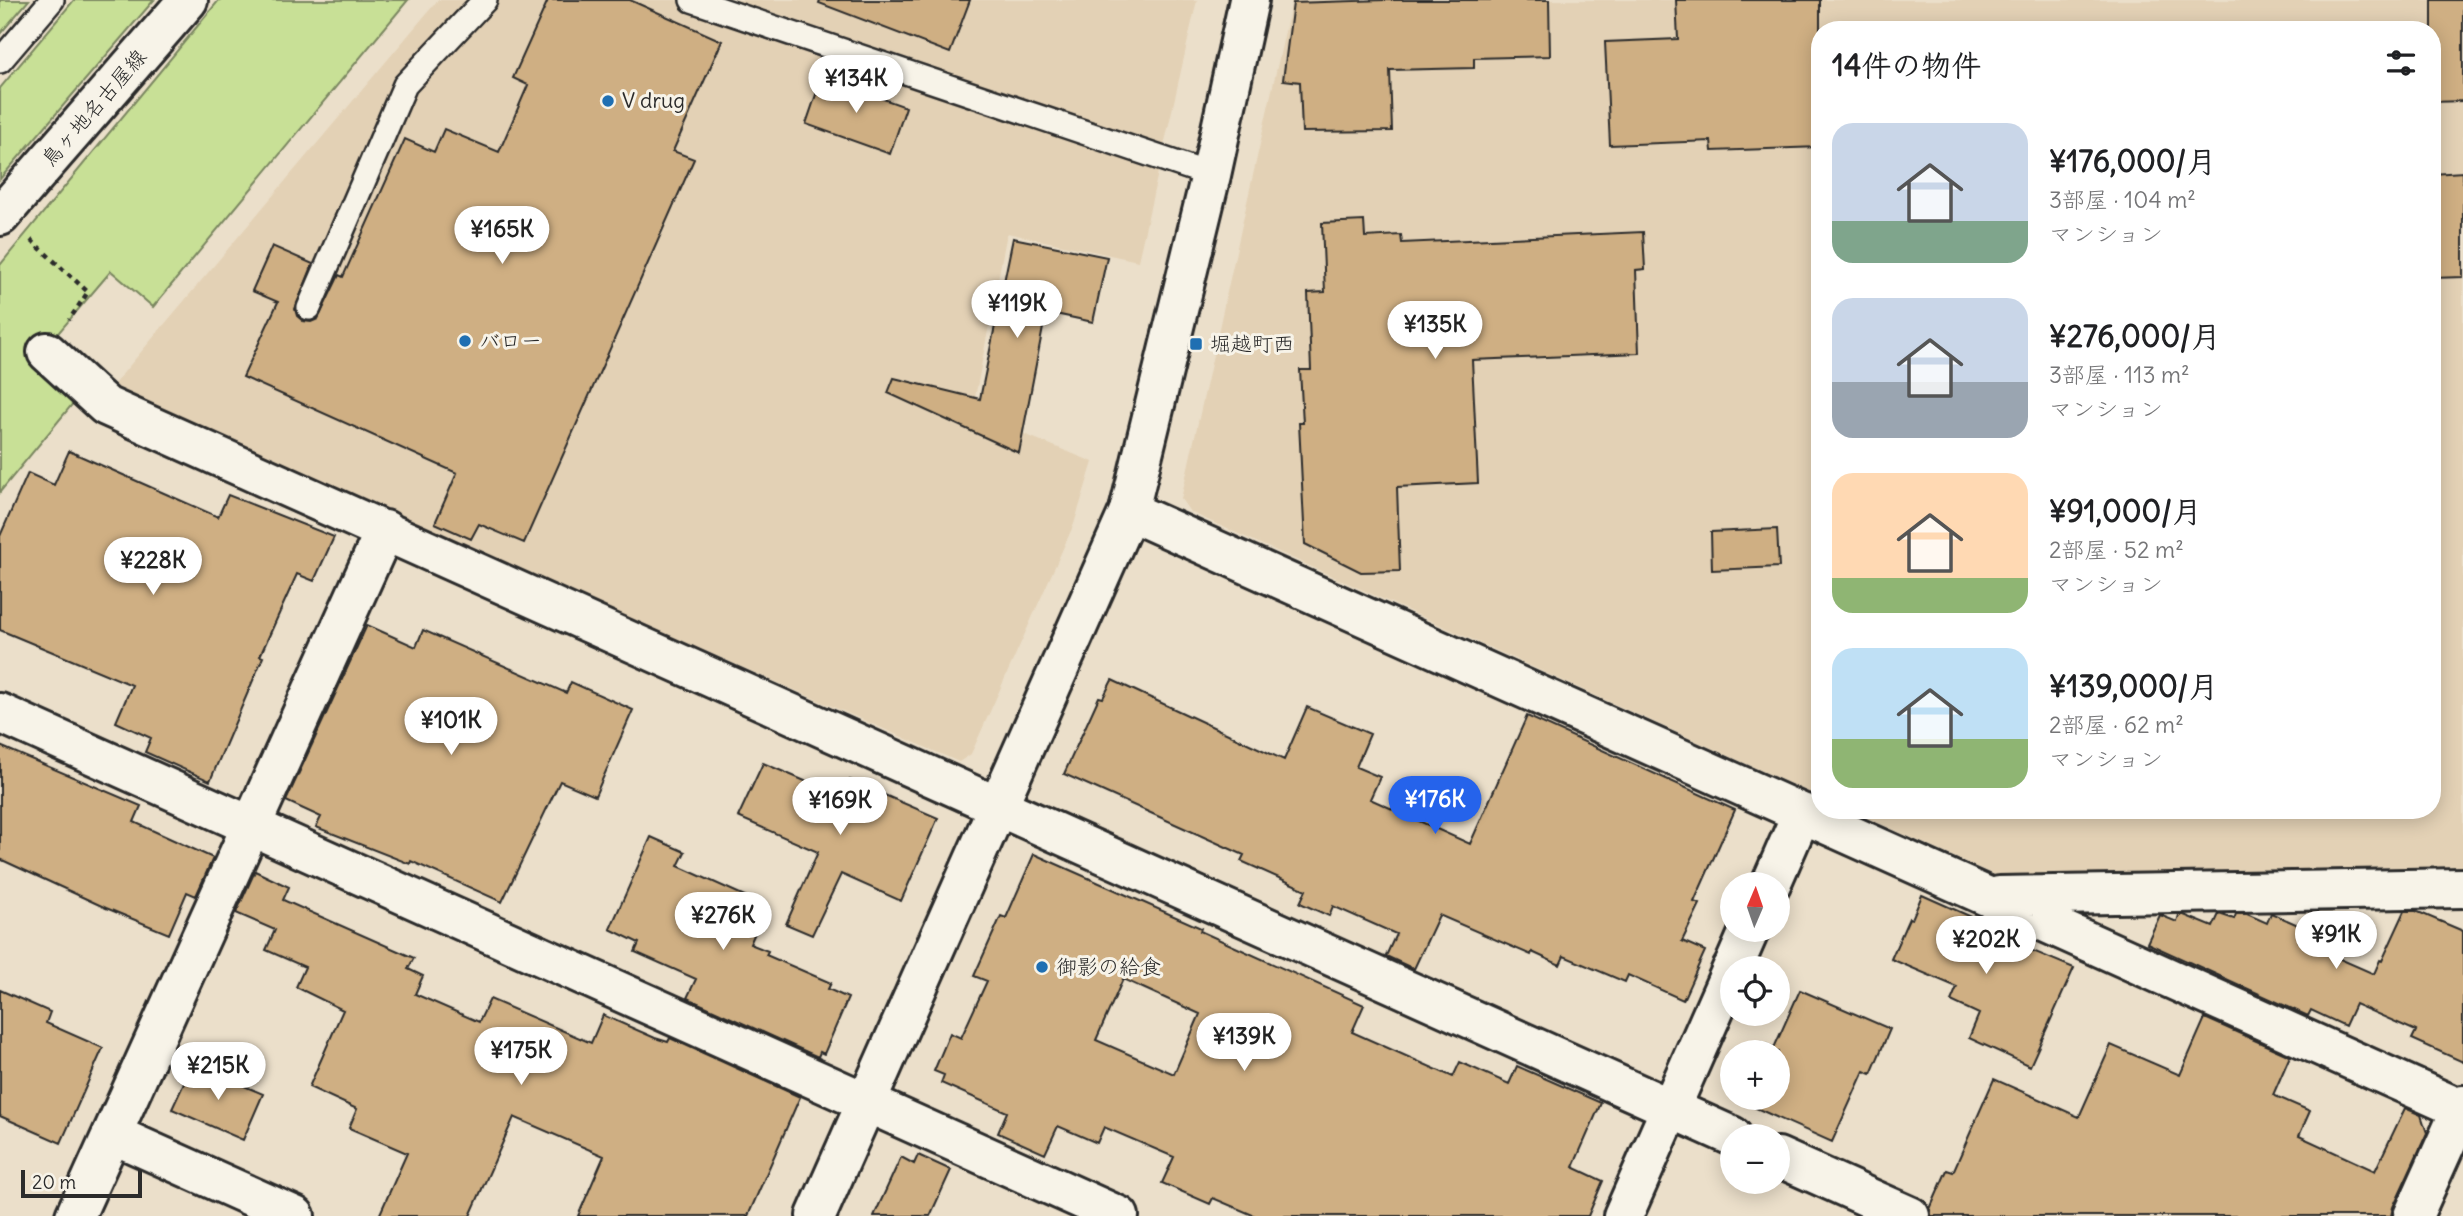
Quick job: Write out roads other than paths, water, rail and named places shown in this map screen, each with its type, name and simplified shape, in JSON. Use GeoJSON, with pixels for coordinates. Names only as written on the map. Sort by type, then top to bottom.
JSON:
{"type":"FeatureCollection","features":[{"type":"Feature","properties":{"kind":"street","name":"鳥ヶ地名古屋線"},"geometry":{"type":"LineString","coordinates":[[1,215],[188,0]]}},
{"type":"Feature","properties":{"kind":"street"},"geometry":{"type":"LineString","coordinates":[[816,1216],[1129,511],[1211,175],[1249,0]]}},
{"type":"Feature","properties":{"kind":"street"},"geometry":{"type":"LineString","coordinates":[[47,352],[106,405],[1720,1130]]}},
{"type":"Feature","properties":{"kind":"street"},"geometry":{"type":"LineString","coordinates":[[1129,511],[1811,817]]}},
{"type":"Feature","properties":{"kind":"street"},"geometry":{"type":"LineString","coordinates":[[75,1216],[385,530]]}},
{"type":"Feature","properties":{"kind":"street"},"geometry":{"type":"LineString","coordinates":[[0,713],[1119,1216]]}},
{"type":"Feature","properties":{"kind":"street"},"geometry":{"type":"LineString","coordinates":[[1776,872],[1802,813]]}},
{"type":"Feature","properties":{"kind":"street"},"geometry":{"type":"LineString","coordinates":[[1815,819],[2462,1108],[2413,1216]]}},
{"type":"Feature","properties":{"kind":"street"},"geometry":{"type":"LineString","coordinates":[[1987,897],[2463,888]]}},
{"type":"Feature","properties":{"kind":"street"},"geometry":{"type":"LineString","coordinates":[[1623,1216],[1720,998]]}},
{"type":"Feature","properties":{"kind":"street"},"geometry":{"type":"LineString","coordinates":[[112,1133],[295,1216]]}},
{"type":"Feature","properties":{"kind":"street"},"geometry":{"type":"LineString","coordinates":[[1790,1162],[1910,1216]]}},
{"type":"Feature","properties":{"kind":"lane"},"geometry":{"type":"LineString","coordinates":[[0,61],[52,0]]}},
{"type":"Feature","properties":{"kind":"lane"},"geometry":{"type":"LineString","coordinates":[[309,308],[405,85],[485,0]]}},
{"type":"Feature","properties":{"kind":"lane"},"geometry":{"type":"LineString","coordinates":[[692,0],[1211,175]]}},
{"type":"Feature","properties":{"kind":"place","name":"V drug"},"geometry":{"type":"Point","coordinates":[608,101]}},
{"type":"Feature","properties":{"kind":"place","name":"バロー"},"geometry":{"type":"Point","coordinates":[465,341]}},
{"type":"Feature","properties":{"kind":"place","name":"堀越町西"},"geometry":{"type":"Point","coordinates":[1196,344]}},
{"type":"Feature","properties":{"kind":"place","name":"御影の給食"},"geometry":{"type":"Point","coordinates":[1042,967]}}]}
